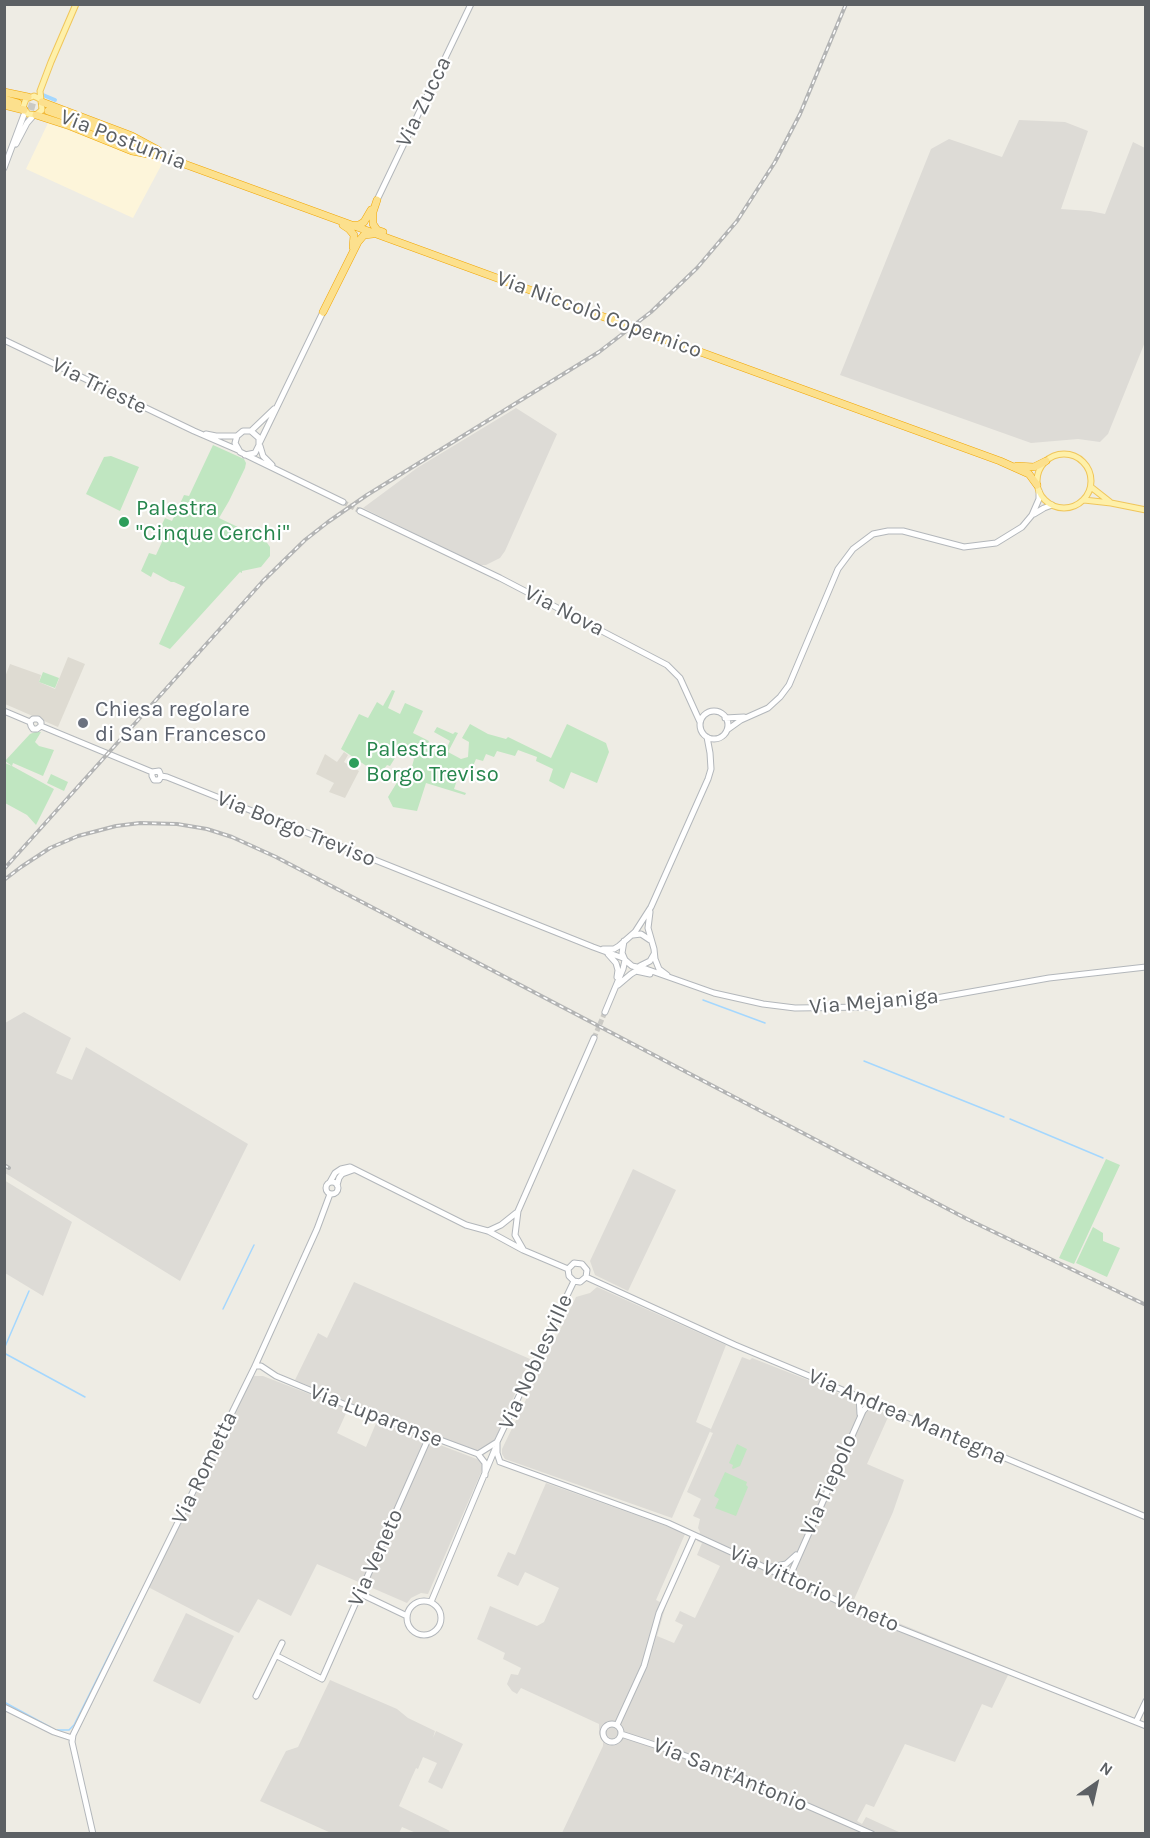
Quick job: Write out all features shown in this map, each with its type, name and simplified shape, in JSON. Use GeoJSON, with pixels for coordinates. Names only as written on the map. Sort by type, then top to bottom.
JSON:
{"type":"FeatureCollection","features":[{"type":"Feature","properties":{"kind":"highway"},"geometry":{"type":"LineString","coordinates":[[4,92],[29,97]]}},
{"type":"Feature","properties":{"kind":"highway"},"geometry":{"type":"LineString","coordinates":[[4,99],[18,103]]}},
{"type":"Feature","properties":{"kind":"highway"},"geometry":{"type":"LineString","coordinates":[[41,100],[132,136],[187,165]]}},
{"type":"Feature","properties":{"kind":"highway"},"geometry":{"type":"LineString","coordinates":[[4,105],[25,111]]}},
{"type":"Feature","properties":{"kind":"highway","name":"Via Postumia"},"geometry":{"type":"LineString","coordinates":[[48,111],[198,169]]}},
{"type":"Feature","properties":{"kind":"highway"},"geometry":{"type":"LineString","coordinates":[[35,116],[70,126],[132,151],[187,165]]}},
{"type":"Feature","properties":{"kind":"highway","name":"Via Niccolò Copernico"},"geometry":{"type":"LineString","coordinates":[[198,169],[1000,461],[1029,474],[1038,488]]}},
{"type":"Feature","properties":{"kind":"highway"},"geometry":{"type":"LineString","coordinates":[[349,224],[359,225],[364,222],[377,200]]}},
{"type":"Feature","properties":{"kind":"highway"},"geometry":{"type":"LineString","coordinates":[[377,200],[372,216],[375,227],[417,249]]}},
{"type":"Feature","properties":{"kind":"highway"},"geometry":{"type":"LineString","coordinates":[[311,210],[352,231],[355,239],[352,252]]}},
{"type":"Feature","properties":{"kind":"highway"},"geometry":{"type":"LineString","coordinates":[[323,312],[352,252],[362,237],[375,234]]}},
{"type":"Feature","properties":{"kind":"highway","name":"Via Niccolò Copernico"},"geometry":{"type":"LineString","coordinates":[[1000,461],[1030,467],[1046,461]]}},
{"type":"Feature","properties":{"kind":"main road"},"geometry":{"type":"LineString","coordinates":[[5,166],[27,123],[42,110],[40,91],[76,4]]}},
{"type":"Feature","properties":{"kind":"main road","name":"Via Zucca"},"geometry":{"type":"LineString","coordinates":[[377,200],[471,4]]}},
{"type":"Feature","properties":{"kind":"main road"},"geometry":{"type":"LineString","coordinates":[[5,166],[25,111],[24,101],[38,86],[51,62]]}},
{"type":"Feature","properties":{"kind":"main road"},"geometry":{"type":"LineString","coordinates":[[29,97],[41,100]]}},
{"type":"Feature","properties":{"kind":"main road"},"geometry":{"type":"LineString","coordinates":[[25,111],[35,116]]}},
{"type":"Feature","properties":{"kind":"main road"},"geometry":{"type":"LineString","coordinates":[[245,455],[255,453],[260,444],[323,312]]}},
{"type":"Feature","properties":{"kind":"main road","name":"Via Trieste"},"geometry":{"type":"LineString","coordinates":[[4,340],[238,450]]}},
{"type":"Feature","properties":{"kind":"main road"},"geometry":{"type":"LineString","coordinates":[[250,431],[279,404]]}},
{"type":"Feature","properties":{"kind":"main road","name":"Via Trieste"},"geometry":{"type":"LineString","coordinates":[[194,431],[216,436],[237,436]]}},
{"type":"Feature","properties":{"kind":"main road"},"geometry":{"type":"LineString","coordinates":[[288,476],[269,464],[262,456],[257,435],[250,431],[243,431],[237,436],[235,443],[238,450],[245,455],[288,476],[343,502]]}},
{"type":"Feature","properties":{"kind":"main road"},"geometry":{"type":"LineString","coordinates":[[1032,515],[1039,499],[1038,472],[1046,461],[1059,454],[1073,455],[1086,464],[1090,472],[1091,487],[1084,500]]}},
{"type":"Feature","properties":{"kind":"main road"},"geometry":{"type":"LineString","coordinates":[[1091,487],[1111,502]]}},
{"type":"Feature","properties":{"kind":"main road"},"geometry":{"type":"LineString","coordinates":[[1038,488],[1044,500],[1052,506]]}},
{"type":"Feature","properties":{"kind":"main road"},"geometry":{"type":"LineString","coordinates":[[1032,515],[1052,506],[1069,508],[1084,500],[1111,502],[1146,510]]}},
{"type":"Feature","properties":{"kind":"main road","name":"Via Nova"},"geometry":{"type":"LineString","coordinates":[[360,511],[572,615],[666,665],[680,678],[700,722],[702,732],[707,737],[711,759]]}},
{"type":"Feature","properties":{"kind":"main road","name":"Via Nova"},"geometry":{"type":"LineString","coordinates":[[630,936],[639,927],[651,908],[708,779],[711,759],[718,738],[748,716],[768,708],[789,685],[845,557],[873,534],[903,531],[964,547],[996,543],[1022,527],[1032,515]]}},
{"type":"Feature","properties":{"kind":"main road"},"geometry":{"type":"LineString","coordinates":[[694,708],[707,713],[715,712],[725,718],[748,716]]}},
{"type":"Feature","properties":{"kind":"main road","name":"Via Borgo Treviso"},"geometry":{"type":"LineString","coordinates":[[4,711],[30,722],[33,718],[38,718],[41,726],[152,772],[154,780],[159,780],[161,776],[167,777],[430,882]]}},
{"type":"Feature","properties":{"kind":"main road"},"geometry":{"type":"LineString","coordinates":[[700,722],[707,713]]}},
{"type":"Feature","properties":{"kind":"main road"},"geometry":{"type":"LineString","coordinates":[[725,718],[727,730]]}},
{"type":"Feature","properties":{"kind":"main road"},"geometry":{"type":"LineString","coordinates":[[707,737],[718,738]]}},
{"type":"Feature","properties":{"kind":"main road","name":"Via Mejaniga"},"geometry":{"type":"LineString","coordinates":[[430,882],[670,979],[714,993],[763,1004],[795,1008],[868,1007],[925,1000],[1070,975],[1146,967]]}},
{"type":"Feature","properties":{"kind":"main road","name":"Via Nova"},"geometry":{"type":"LineString","coordinates":[[650,940],[648,928],[651,908]]}},
{"type":"Feature","properties":{"kind":"main road"},"geometry":{"type":"LineString","coordinates":[[630,936],[641,934],[650,940]]}},
{"type":"Feature","properties":{"kind":"main road","name":"Via Mejaniga"},"geometry":{"type":"LineString","coordinates":[[593,947],[614,949],[630,936]]}},
{"type":"Feature","properties":{"kind":"main road","name":"Via Mejaniga"},"geometry":{"type":"LineString","coordinates":[[650,940],[659,969],[680,982]]}},
{"type":"Feature","properties":{"kind":"main road"},"geometry":{"type":"LineString","coordinates":[[605,1012],[623,969],[624,959],[621,949],[624,941]]}},
{"type":"Feature","properties":{"kind":"main road"},"geometry":{"type":"LineString","coordinates":[[604,952],[616,963],[617,984]]}},
{"type":"Feature","properties":{"kind":"main road"},"geometry":{"type":"LineString","coordinates":[[617,984],[625,974],[636,967],[647,964],[654,954]]}},
{"type":"Feature","properties":{"kind":"main road","name":"Via Mejaniga"},"geometry":{"type":"LineString","coordinates":[[617,984],[636,971],[670,979]]}},
{"type":"Feature","properties":{"kind":"main road"},"geometry":{"type":"LineString","coordinates":[[509,1241],[516,1233],[518,1211],[594,1038]]}},
{"type":"Feature","properties":{"kind":"main road"},"geometry":{"type":"LineString","coordinates":[[337,1185],[330,1182],[335,1173],[355,1169],[466,1225],[488,1231],[568,1269]]}},
{"type":"Feature","properties":{"kind":"main road","name":"Via Rometta"},"geometry":{"type":"LineString","coordinates":[[72,1738],[255,1366],[317,1229],[330,1194],[337,1191],[339,1178],[344,1170]]}},
{"type":"Feature","properties":{"kind":"main road","name":"Via Rometta"},"geometry":{"type":"LineString","coordinates":[[330,1182],[325,1189],[330,1194]]}},
{"type":"Feature","properties":{"kind":"main road"},"geometry":{"type":"LineString","coordinates":[[488,1231],[507,1221],[518,1211]]}},
{"type":"Feature","properties":{"kind":"main road"},"geometry":{"type":"LineString","coordinates":[[507,1221],[514,1226],[524,1250]]}},
{"type":"Feature","properties":{"kind":"main road"},"geometry":{"type":"LineString","coordinates":[[501,1225],[499,1231],[501,1238]]}},
{"type":"Feature","properties":{"kind":"main road"},"geometry":{"type":"LineString","coordinates":[[580,1263],[586,1268],[586,1277],[580,1282],[574,1281],[569,1276],[568,1269],[572,1264],[580,1263]]}},
{"type":"Feature","properties":{"kind":"main road","name":"Via Andrea Mantegna"},"geometry":{"type":"LineString","coordinates":[[586,1277],[735,1345],[859,1396],[866,1403],[1146,1517]]}},
{"type":"Feature","properties":{"kind":"main road","name":"Via Noblesville"},"geometry":{"type":"LineString","coordinates":[[500,1462],[496,1453],[497,1442],[574,1281]]}},
{"type":"Feature","properties":{"kind":"main road","name":"Via Luparense"},"geometry":{"type":"LineString","coordinates":[[255,1366],[261,1366],[276,1376],[346,1405],[478,1454]]}},
{"type":"Feature","properties":{"kind":"main road","name":"Via Tiepolo"},"geometry":{"type":"LineString","coordinates":[[786,1577],[793,1568],[866,1403]]}},
{"type":"Feature","properties":{"kind":"main road","name":"Via Veneto"},"geometry":{"type":"LineString","coordinates":[[277,1656],[322,1679],[429,1437]]}},
{"type":"Feature","properties":{"kind":"main road"},"geometry":{"type":"LineString","coordinates":[[431,1602],[497,1442]]}},
{"type":"Feature","properties":{"kind":"main road","name":"Via Noblesville"},"geometry":{"type":"LineString","coordinates":[[478,1454],[497,1442]]}},
{"type":"Feature","properties":{"kind":"main road"},"geometry":{"type":"LineString","coordinates":[[478,1454],[485,1463],[485,1475]]}},
{"type":"Feature","properties":{"kind":"main road"},"geometry":{"type":"LineString","coordinates":[[485,1475],[500,1462]]}},
{"type":"Feature","properties":{"kind":"main road","name":"Via Vittorio Veneto"},"geometry":{"type":"LineString","coordinates":[[500,1462],[668,1523],[886,1623],[1146,1726]]}},
{"type":"Feature","properties":{"kind":"main road","name":"Via Sant'Antonio"},"geometry":{"type":"LineString","coordinates":[[694,1535],[659,1613],[644,1666],[617,1725],[607,1725],[604,1736],[608,1741],[613,1741],[621,1734],[670,1750],[739,1776],[872,1833]]}},
{"type":"Feature","properties":{"kind":"main road","name":"Via Tiepolo"},"geometry":{"type":"LineString","coordinates":[[786,1564],[799,1551]]}},
{"type":"Feature","properties":{"kind":"main road"},"geometry":{"type":"LineString","coordinates":[[767,1568],[786,1564],[786,1577]]}},
{"type":"Feature","properties":{"kind":"main road"},"geometry":{"type":"LineString","coordinates":[[793,1568],[800,1584]]}},
{"type":"Feature","properties":{"kind":"main road"},"geometry":{"type":"LineString","coordinates":[[361,1594],[407,1616]]}},
{"type":"Feature","properties":{"kind":"main road"},"geometry":{"type":"LineString","coordinates":[[426,1601],[439,1609],[441,1618],[434,1632],[418,1634],[409,1627],[407,1616],[408,1611],[416,1603],[426,1601]]}},
{"type":"Feature","properties":{"kind":"main road"},"geometry":{"type":"LineString","coordinates":[[256,1696],[282,1643]]}},
{"type":"Feature","properties":{"kind":"main road"},"geometry":{"type":"LineString","coordinates":[[1136,1722],[1146,1701]]}},
{"type":"Feature","properties":{"kind":"main road"},"geometry":{"type":"LineString","coordinates":[[4,1707],[47,1729],[72,1738],[93,1833]]}},
{"type":"Feature","properties":{"kind":"main road"},"geometry":{"type":"LineString","coordinates":[[617,1725],[621,1734]]}},
{"type":"Feature","properties":{"kind":"shaded area"},"geometry":{"type":"Polygon","coordinates":[[[1019,120],[1065,122],[1088,131],[1061,209],[1105,214],[1133,142],[1145,148],[1145,342],[1108,434],[1100,442],[1078,439],[1031,443],[840,375],[931,149],[949,139],[1002,157],[1019,120]]]}},
{"type":"Feature","properties":{"kind":"shaded area"},"geometry":{"type":"Polygon","coordinates":[[[48,123],[163,162],[133,218],[26,169],[48,123]]]}},
{"type":"Feature","properties":{"kind":"shaded area"},"geometry":{"type":"Polygon","coordinates":[[[516,408],[557,434],[500,558],[486,565],[479,565],[363,508],[417,468],[516,408]]]}},
{"type":"Feature","properties":{"kind":"shaded area"},"geometry":{"type":"Polygon","coordinates":[[[68,657],[85,664],[58,727],[5,704],[5,677],[10,664],[41,675],[39,682],[55,689],[68,657]]]}},
{"type":"Feature","properties":{"kind":"shaded area"},"geometry":{"type":"Polygon","coordinates":[[[344,752],[348,755],[344,762],[359,771],[345,798],[329,792],[334,783],[316,774],[325,754],[337,762],[344,752]]]}},
{"type":"Feature","properties":{"kind":"shaded area"},"geometry":{"type":"Polygon","coordinates":[[[24,1012],[71,1038],[56,1073],[72,1080],[86,1047],[248,1144],[180,1281],[5,1173],[5,1023],[24,1012]]]}},
{"type":"Feature","properties":{"kind":"shaded area"},"geometry":{"type":"Polygon","coordinates":[[[633,1169],[676,1190],[628,1291],[595,1275],[590,1261],[633,1169]]]}},
{"type":"Feature","properties":{"kind":"shaded area"},"geometry":{"type":"Polygon","coordinates":[[[4,1180],[72,1222],[43,1296],[5,1273],[4,1180]]]}},
{"type":"Feature","properties":{"kind":"shaded area"},"geometry":{"type":"Polygon","coordinates":[[[354,1282],[530,1359],[492,1444],[477,1452],[295,1380],[318,1333],[327,1338],[354,1282]]]}},
{"type":"Feature","properties":{"kind":"shaded area"},"geometry":{"type":"Polygon","coordinates":[[[597,1287],[726,1345],[696,1422],[711,1429],[672,1518],[505,1459],[502,1454],[502,1449],[576,1297],[590,1293],[597,1287]]]}},
{"type":"Feature","properties":{"kind":"shaded area"},"geometry":{"type":"Polygon","coordinates":[[[742,1357],[750,1360],[752,1358],[808,1380],[889,1415],[867,1464],[904,1480],[893,1512],[852,1604],[1011,1669],[992,1708],[982,1704],[955,1762],[905,1744],[874,1807],[866,1804],[857,1821],[862,1824],[866,1817],[901,1833],[562,1833],[603,1746],[599,1724],[521,1688],[517,1694],[507,1684],[511,1674],[518,1675],[521,1668],[503,1659],[505,1653],[477,1639],[490,1606],[537,1626],[544,1622],[559,1588],[525,1572],[518,1586],[497,1576],[508,1552],[515,1555],[546,1483],[672,1528],[685,1534],[656,1600],[666,1605],[657,1636],[674,1643],[683,1625],[675,1621],[680,1611],[695,1618],[720,1566],[697,1555],[702,1543],[697,1541],[700,1519],[693,1516],[701,1499],[687,1492],[713,1433],[710,1432],[711,1429],[742,1357]]]}},
{"type":"Feature","properties":{"kind":"shaded area"},"geometry":{"type":"Polygon","coordinates":[[[254,1376],[263,1376],[348,1409],[337,1433],[366,1447],[377,1421],[482,1461],[483,1468],[428,1594],[421,1593],[407,1603],[317,1564],[291,1616],[258,1599],[239,1633],[148,1587],[254,1376]]]}},
{"type":"Feature","properties":{"kind":"shaded area"},"geometry":{"type":"Polygon","coordinates":[[[186,1613],[234,1636],[200,1704],[153,1681],[186,1613]]]}},
{"type":"Feature","properties":{"kind":"shaded area"},"geometry":{"type":"Polygon","coordinates":[[[330,1680],[397,1709],[408,1718],[435,1731],[433,1738],[436,1731],[463,1744],[442,1789],[428,1782],[437,1763],[423,1757],[399,1806],[450,1831],[448,1833],[416,1833],[402,1827],[399,1833],[331,1833],[260,1801],[286,1751],[298,1747],[330,1680]]]}},
{"type":"Feature","properties":{"kind":"green space"},"geometry":{"type":"Polygon","coordinates":[[[213,445],[244,459],[246,463],[219,518],[265,540],[270,547],[270,556],[261,567],[240,572],[170,649],[159,644],[185,587],[153,572],[151,577],[141,571],[149,553],[156,555],[162,542],[155,539],[165,518],[172,521],[184,495],[189,496],[213,445]]]}},
{"type":"Feature","properties":{"kind":"green space"},"geometry":{"type":"Polygon","coordinates":[[[111,456],[139,467],[120,511],[86,494],[104,457],[111,456]]]}},
{"type":"Feature","properties":{"kind":"green space"},"geometry":{"type":"Polygon","coordinates":[[[43,672],[59,678],[55,688],[39,682],[43,672]]]}},
{"type":"Feature","properties":{"kind":"green space"},"geometry":{"type":"Polygon","coordinates":[[[392,690],[395,691],[388,708],[400,714],[405,703],[423,711],[413,733],[429,741],[426,748],[443,756],[450,741],[434,732],[437,727],[453,734],[458,733],[448,752],[461,759],[468,757],[469,742],[462,738],[470,724],[488,734],[506,739],[508,737],[551,758],[567,724],[606,743],[609,752],[597,783],[571,772],[564,789],[549,781],[553,769],[536,761],[537,757],[518,750],[515,756],[497,751],[494,757],[486,754],[483,761],[476,759],[471,771],[461,768],[454,789],[466,793],[465,795],[426,783],[417,811],[393,807],[388,797],[404,771],[410,774],[414,759],[400,750],[390,766],[387,765],[380,775],[341,749],[359,714],[368,718],[377,702],[383,706],[392,690]]]}},
{"type":"Feature","properties":{"kind":"green space"},"geometry":{"type":"Polygon","coordinates":[[[35,732],[41,732],[35,742],[39,746],[54,750],[43,776],[13,763],[12,766],[5,761],[30,734],[35,732]]]}},
{"type":"Feature","properties":{"kind":"green space"},"geometry":{"type":"Polygon","coordinates":[[[5,763],[54,789],[36,825],[27,815],[5,803],[5,763]]]}},
{"type":"Feature","properties":{"kind":"green space"},"geometry":{"type":"Polygon","coordinates":[[[51,774],[68,782],[64,791],[47,783],[51,774]]]}},
{"type":"Feature","properties":{"kind":"green space"},"geometry":{"type":"Polygon","coordinates":[[[1106,1159],[1120,1165],[1074,1264],[1059,1258],[1106,1159]]]}},
{"type":"Feature","properties":{"kind":"green space"},"geometry":{"type":"Polygon","coordinates":[[[1093,1227],[1103,1233],[1103,1241],[1120,1248],[1107,1277],[1076,1263],[1093,1227]]]}},
{"type":"Feature","properties":{"kind":"green space"},"geometry":{"type":"Polygon","coordinates":[[[737,1444],[747,1449],[740,1466],[733,1469],[733,1465],[729,1463],[737,1444]]]}},
{"type":"Feature","properties":{"kind":"green space"},"geometry":{"type":"Polygon","coordinates":[[[725,1472],[747,1482],[748,1487],[736,1516],[715,1508],[719,1499],[714,1496],[725,1472]]]}},
{"type":"Feature","properties":{"kind":"waterway"},"geometry":{"type":"LineString","coordinates":[[43,95],[55,100]]}},
{"type":"Feature","properties":{"kind":"waterway"},"geometry":{"type":"LineString","coordinates":[[703,1000],[765,1023]]}},
{"type":"Feature","properties":{"kind":"waterway"},"geometry":{"type":"LineString","coordinates":[[864,1061],[1004,1117]]}},
{"type":"Feature","properties":{"kind":"waterway"},"geometry":{"type":"LineString","coordinates":[[1010,1119],[1103,1158]]}},
{"type":"Feature","properties":{"kind":"waterway"},"geometry":{"type":"LineString","coordinates":[[223,1309],[254,1245]]}},
{"type":"Feature","properties":{"kind":"waterway"},"geometry":{"type":"LineString","coordinates":[[4,1349],[29,1291]]}},
{"type":"Feature","properties":{"kind":"waterway"},"geometry":{"type":"LineString","coordinates":[[4,1353],[85,1397]]}},
{"type":"Feature","properties":{"kind":"waterway"},"geometry":{"type":"LineString","coordinates":[[57,1730],[69,1730],[74,1725],[135,1603]]}},
{"type":"Feature","properties":{"kind":"waterway"},"geometry":{"type":"LineString","coordinates":[[4,1702],[50,1727]]}},
{"type":"Feature","properties":{"kind":"tunnel"},"geometry":{"type":"LineString","coordinates":[[18,103],[48,111]]}},
{"type":"Feature","properties":{"kind":"tunnel"},"geometry":{"type":"LineString","coordinates":[[343,502],[360,511]]}},
{"type":"Feature","properties":{"kind":"tunnel"},"geometry":{"type":"LineString","coordinates":[[594,1038],[605,1012]]}},
{"type":"Feature","properties":{"kind":"railway"},"geometry":{"type":"LineString","coordinates":[[4,869],[263,581],[305,540],[367,495],[599,352],[651,312],[697,268],[737,221],[775,162],[800,114],[846,4]]}},
{"type":"Feature","properties":{"kind":"railway"},"geometry":{"type":"LineString","coordinates":[[4,880],[50,848],[78,836],[116,826],[140,823],[177,824],[207,829],[232,837],[276,857],[967,1219],[1146,1305]]}},
{"type":"Feature","properties":{"kind":"railway"},"geometry":{"type":"LineString","coordinates":[[4,1165],[9,1168]]}},
{"type":"Feature","properties":{"kind":"place","name":"Palestra \"Cinque Cerchi\""},"geometry":{"type":"Point","coordinates":[124,522]}},
{"type":"Feature","properties":{"kind":"place","name":"Chiesa regolare di San Francesco"},"geometry":{"type":"Point","coordinates":[83,723]}},
{"type":"Feature","properties":{"kind":"place","name":"Palestra Borgo Treviso"},"geometry":{"type":"Point","coordinates":[354,763]}}]}
